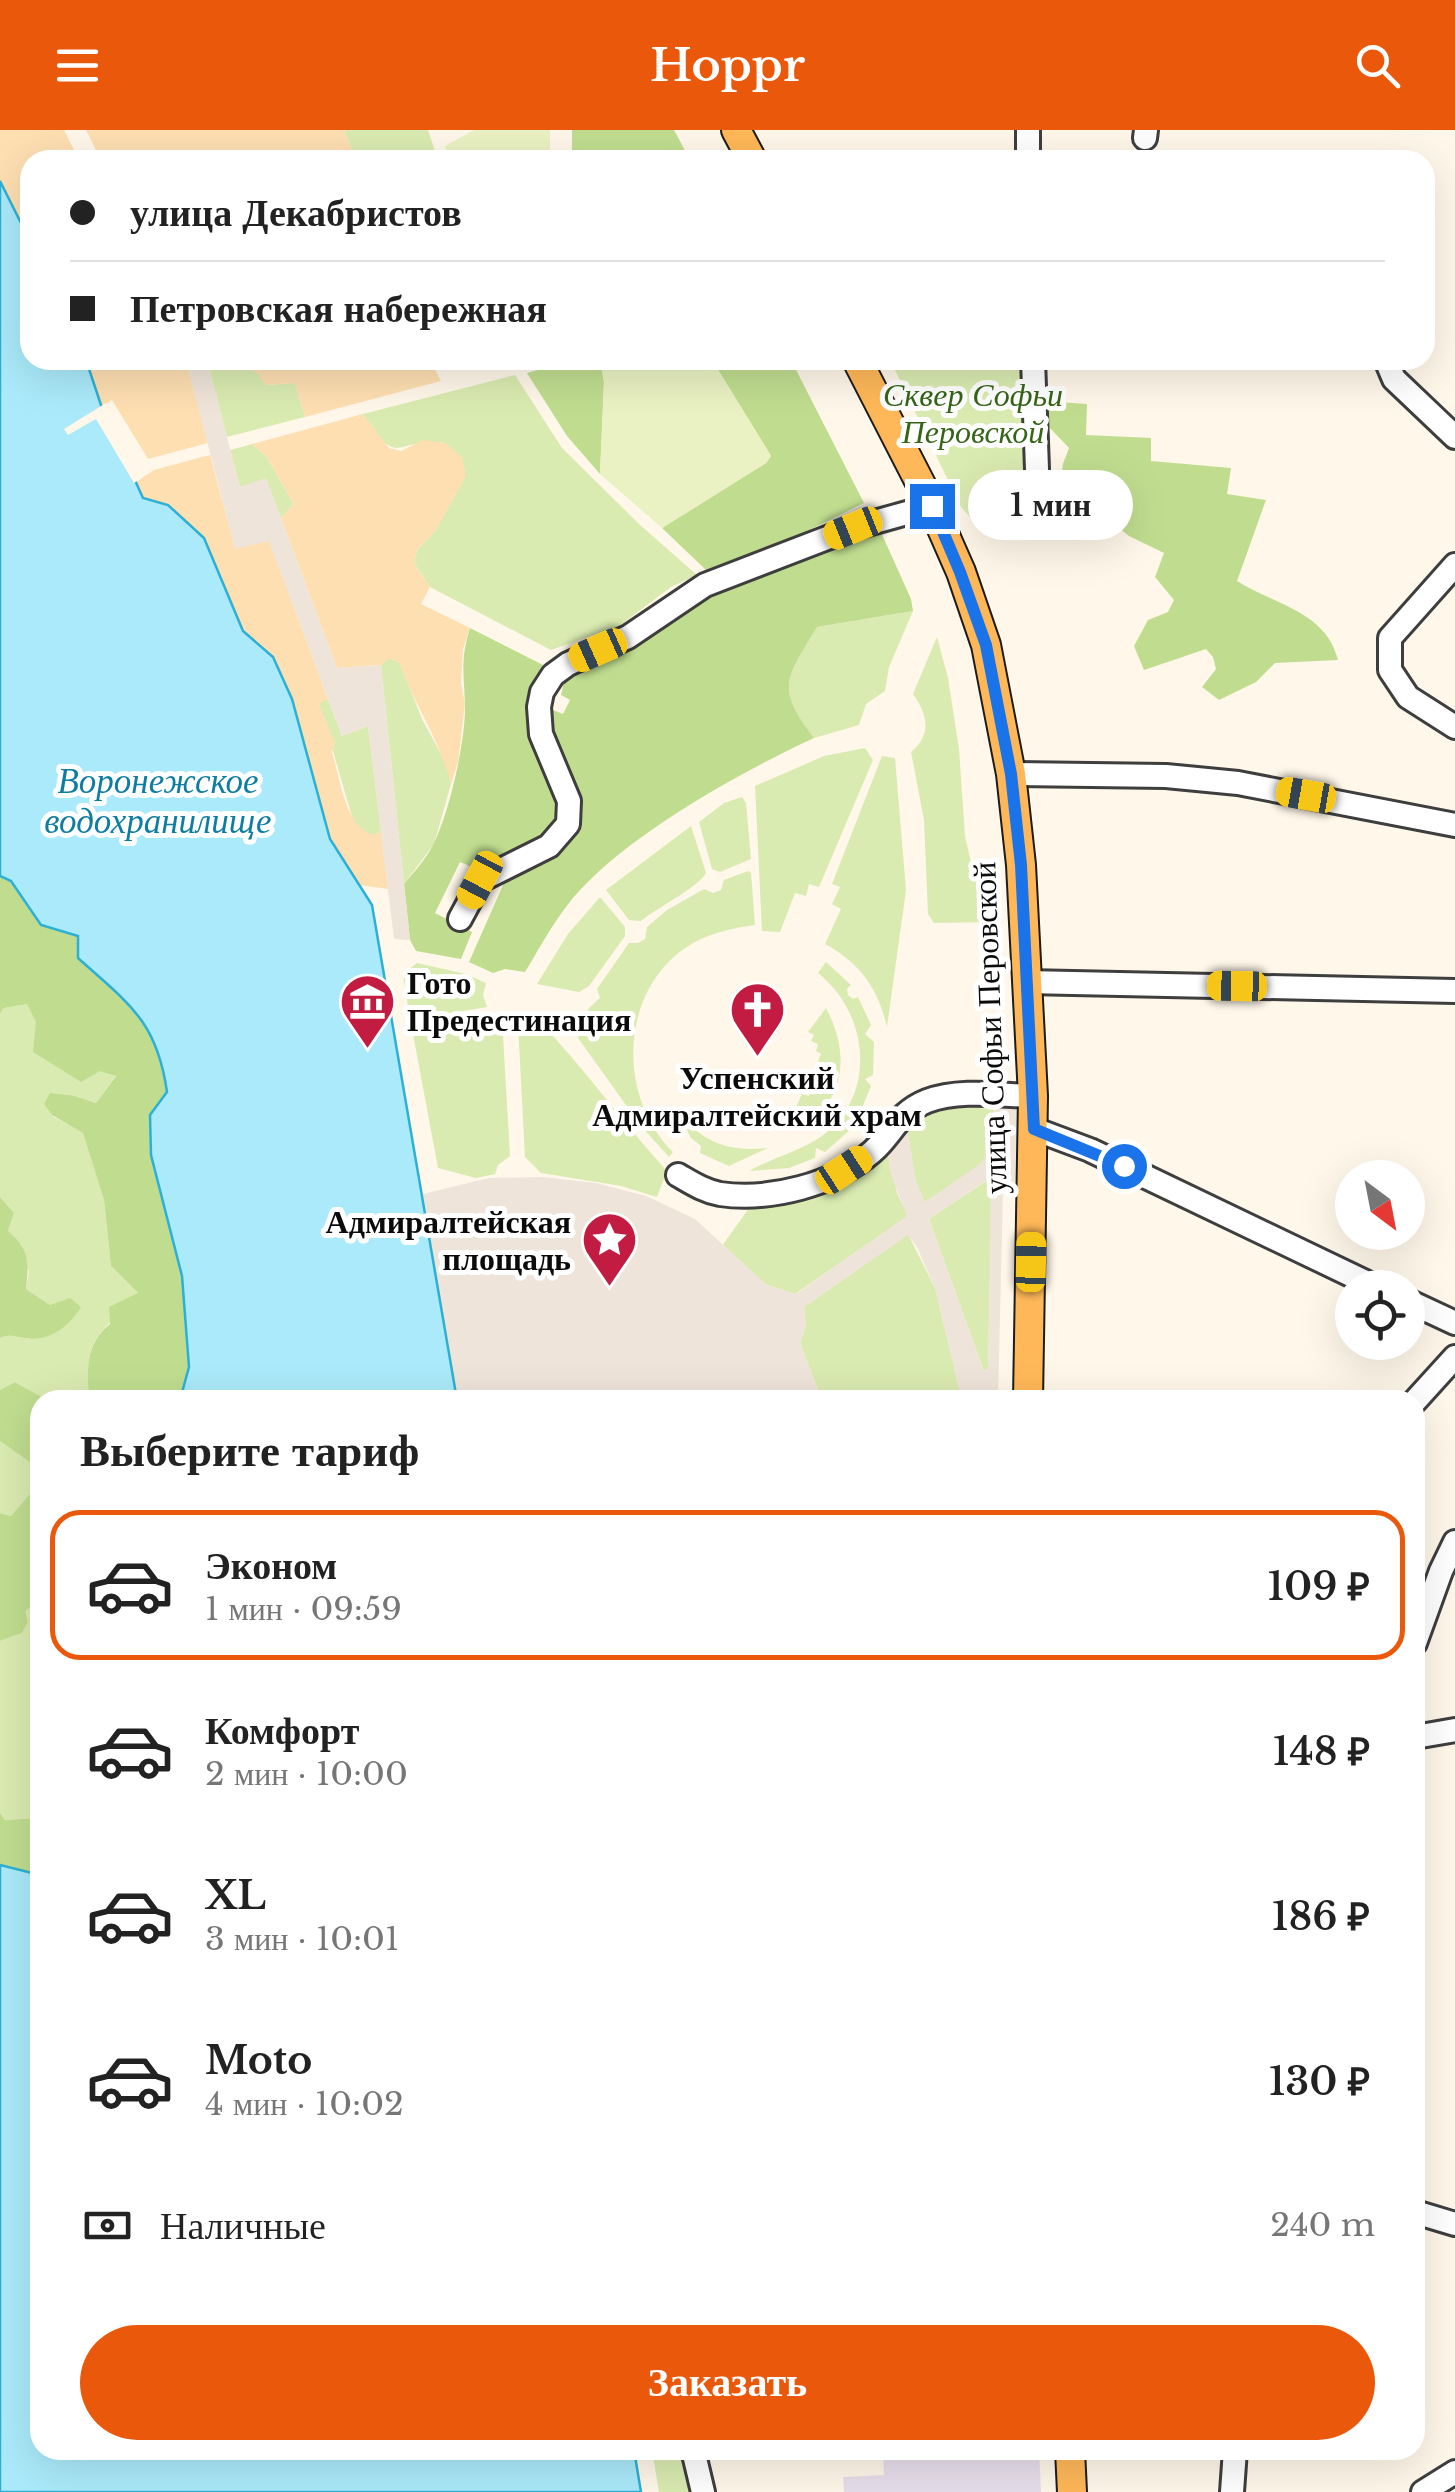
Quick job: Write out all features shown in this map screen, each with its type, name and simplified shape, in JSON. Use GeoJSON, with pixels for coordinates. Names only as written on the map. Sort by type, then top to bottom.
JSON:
{"type":"FeatureCollection","features":[{"type":"Feature","properties":{"kind":"main road","name":"улица Софьи Перовской"},"geometry":{"type":"LineString","coordinates":[[861,370],[932,506],[960,572],[986,645],[1011,774],[1021,865],[1034,1129],[1028,1390]]}},
{"type":"Feature","properties":{"kind":"main road"},"geometry":{"type":"LineString","coordinates":[[1070,2460],[1072,2492]]}},
{"type":"Feature","properties":{"kind":"street"},"geometry":{"type":"LineString","coordinates":[[1033,370],[1037,469]]}},
{"type":"Feature","properties":{"kind":"street"},"geometry":{"type":"LineString","coordinates":[[1390,370],[1394,379],[1455,437]]}},
{"type":"Feature","properties":{"kind":"street"},"geometry":{"type":"LineString","coordinates":[[460,919],[480,880],[550,846],[568,824],[569,801],[540,734],[542,692],[553,675],[568,664],[628,637],[705,586],[853,528],[932,506]]}},
{"type":"Feature","properties":{"kind":"street"},"geometry":{"type":"LineString","coordinates":[[1455,564],[1390,638],[1390,670],[1408,697],[1455,728]]}},
{"type":"Feature","properties":{"kind":"street"},"geometry":{"type":"LineString","coordinates":[[1011,774],[1166,776],[1238,783],[1455,825]]}},
{"type":"Feature","properties":{"kind":"street"},"geometry":{"type":"LineString","coordinates":[[1026,982],[1455,990]]}},
{"type":"Feature","properties":{"kind":"street"},"geometry":{"type":"LineString","coordinates":[[678,1175],[717,1194],[748,1196],[798,1188],[844,1170],[873,1152],[900,1116],[927,1101],[958,1094],[1033,1096]]}},
{"type":"Feature","properties":{"kind":"street"},"geometry":{"type":"LineString","coordinates":[[1034,1129],[1090,1150],[1340,1270]]}},
{"type":"Feature","properties":{"kind":"street"},"geometry":{"type":"LineString","coordinates":[[1425,1309],[1455,1322]]}},
{"type":"Feature","properties":{"kind":"street"},"geometry":{"type":"LineString","coordinates":[[1425,1390],[1455,1358]]}},
{"type":"Feature","properties":{"kind":"street"},"geometry":{"type":"LineString","coordinates":[[1425,1615],[1455,1542]]}},
{"type":"Feature","properties":{"kind":"street"},"geometry":{"type":"LineString","coordinates":[[1425,1735],[1455,1730]]}},
{"type":"Feature","properties":{"kind":"street"},"geometry":{"type":"LineString","coordinates":[[1425,2215],[1455,2224]]}},
{"type":"Feature","properties":{"kind":"street"},"geometry":{"type":"LineString","coordinates":[[695,2460],[703,2492]]}},
{"type":"Feature","properties":{"kind":"street"},"geometry":{"type":"LineString","coordinates":[[1232,2492],[1234,2460]]}},
{"type":"Feature","properties":{"kind":"street"},"geometry":{"type":"LineString","coordinates":[[1424,2492],[1455,2472]]}},
{"type":"Feature","properties":{"kind":"shaded area"},"geometry":{"type":"Polygon","coordinates":[[[189,370],[210,370],[240,487],[266,478],[337,668],[381,665],[410,940],[394,939],[368,726],[342,736],[269,541],[235,549],[189,370]]]}},
{"type":"Feature","properties":{"kind":"shaded area","name":"Адмиралтейская площадь"},"geometry":{"type":"Polygon","coordinates":[[[1017,1103],[1015,1189],[1003,1189],[998,1390],[960,1390],[935,1288],[908,1235],[804,1307],[806,1327],[800,1343],[818,1390],[455,1390],[423,1194],[489,1178],[542,1177],[596,1183],[646,1196],[695,1219],[767,1285],[796,1294],[907,1216],[890,1172],[887,1147],[907,1126],[916,1181],[925,1202],[980,1164],[993,1147],[994,1105],[1017,1103]],[[991,1177],[929,1219],[984,1371],[988,1369],[991,1177]]]}},
{"type":"Feature","properties":{"kind":"shaded area"},"geometry":{"type":"Polygon","coordinates":[[[883,2460],[1039,2460],[1041,2492],[844,2492],[843,2477],[884,2475],[883,2460]]]}},
{"type":"Feature","properties":{"kind":"green space"},"geometry":{"type":"Polygon","coordinates":[[[344,130],[428,130],[435,150],[352,150],[344,130]]]}},
{"type":"Feature","properties":{"kind":"green space"},"geometry":{"type":"Polygon","coordinates":[[[474,130],[550,130],[550,150],[446,150],[445,146],[474,130]]]}},
{"type":"Feature","properties":{"kind":"green space"},"geometry":{"type":"Polygon","coordinates":[[[572,130],[674,130],[685,150],[572,150],[572,130]]]}},
{"type":"Feature","properties":{"kind":"green space"},"geometry":{"type":"Polygon","coordinates":[[[210,370],[250,370],[258,373],[266,385],[295,383],[305,417],[227,437],[210,370]]]}},
{"type":"Feature","properties":{"kind":"green space"},"geometry":{"type":"Polygon","coordinates":[[[602,370],[600,474],[567,436],[527,373],[602,370]]]}},
{"type":"Feature","properties":{"kind":"green space"},"geometry":{"type":"Polygon","coordinates":[[[602,370],[718,370],[771,456],[766,463],[662,528],[600,474],[602,370]]]}},
{"type":"Feature","properties":{"kind":"green space"},"geometry":{"type":"Polygon","coordinates":[[[718,370],[796,370],[864,503],[805,532],[706,570],[662,528],[766,463],[771,456],[718,370]]]}},
{"type":"Feature","properties":{"kind":"green space","name":"Сквер Софьи Перовской"},"geometry":{"type":"Polygon","coordinates":[[[895,370],[1022,370],[1029,520],[972,519],[961,507],[895,370]]]}},
{"type":"Feature","properties":{"kind":"green space"},"geometry":{"type":"Polygon","coordinates":[[[515,375],[562,448],[697,575],[671,587],[619,626],[551,650],[430,587],[414,563],[417,550],[436,530],[445,443],[392,447],[363,414],[515,375]]]}},
{"type":"Feature","properties":{"kind":"green space"},"geometry":{"type":"Polygon","coordinates":[[[1043,401],[1087,404],[1086,435],[1151,438],[1151,461],[1231,468],[1227,494],[1266,500],[1237,581],[1311,620],[1332,644],[1338,660],[1275,663],[1256,682],[1219,700],[1202,687],[1216,669],[1206,649],[1144,670],[1134,646],[1148,620],[1168,612],[1174,600],[1155,577],[1164,553],[1129,536],[1096,510],[1077,509],[1077,495],[1059,495],[1069,448],[1049,427],[1043,401]]]}},
{"type":"Feature","properties":{"kind":"green space"},"geometry":{"type":"Polygon","coordinates":[[[252,444],[266,456],[294,504],[281,518],[266,479],[240,487],[230,450],[252,444]]]}},
{"type":"Feature","properties":{"kind":"green space"},"geometry":{"type":"Polygon","coordinates":[[[880,530],[913,611],[817,627],[789,682],[793,706],[814,738],[723,785],[630,845],[573,898],[525,972],[505,969],[493,973],[469,962],[504,883],[565,846],[578,827],[550,736],[548,713],[553,710],[563,714],[570,700],[561,695],[566,673],[598,664],[714,590],[880,530]]]}},
{"type":"Feature","properties":{"kind":"green space"},"geometry":{"type":"Polygon","coordinates":[[[913,611],[889,667],[885,691],[866,704],[859,725],[814,738],[793,706],[789,682],[817,627],[913,611]]]}},
{"type":"Feature","properties":{"kind":"green space"},"geometry":{"type":"Polygon","coordinates":[[[470,628],[543,665],[529,689],[526,712],[529,732],[557,804],[557,819],[545,839],[481,871],[460,862],[435,913],[472,932],[461,959],[416,951],[410,940],[404,884],[432,847],[450,797],[463,737],[464,658],[470,628]]]}},
{"type":"Feature","properties":{"kind":"green space"},"geometry":{"type":"Polygon","coordinates":[[[937,637],[959,749],[965,836],[975,880],[991,922],[934,923],[928,914],[924,820],[911,752],[923,738],[926,724],[913,694],[937,637]]]}},
{"type":"Feature","properties":{"kind":"green space"},"geometry":{"type":"Polygon","coordinates":[[[389,658],[400,663],[422,719],[447,765],[451,784],[434,844],[404,884],[381,665],[389,658]]]}},
{"type":"Feature","properties":{"kind":"green space"},"geometry":{"type":"Polygon","coordinates":[[[328,699],[342,736],[368,726],[381,831],[374,835],[364,833],[353,820],[319,703],[328,699]]]}},
{"type":"Feature","properties":{"kind":"green space"},"geometry":{"type":"Polygon","coordinates":[[[865,748],[873,760],[819,887],[809,884],[806,896],[795,893],[780,932],[762,931],[755,786],[824,756],[865,748]]]}},
{"type":"Feature","properties":{"kind":"green space"},"geometry":{"type":"Polygon","coordinates":[[[882,756],[895,758],[906,890],[887,1027],[866,978],[825,944],[841,909],[832,904],[840,887],[832,884],[882,756]]]}},
{"type":"Feature","properties":{"kind":"green space"},"geometry":{"type":"Polygon","coordinates":[[[742,797],[746,803],[751,859],[720,872],[712,869],[699,822],[724,803],[742,797]]]}},
{"type":"Feature","properties":{"kind":"green space"},"geometry":{"type":"Polygon","coordinates":[[[691,826],[706,873],[695,885],[641,921],[629,920],[606,890],[691,826]]]}},
{"type":"Feature","properties":{"kind":"green space"},"geometry":{"type":"Polygon","coordinates":[[[748,871],[755,925],[695,942],[670,961],[651,985],[639,1012],[634,1072],[641,1101],[654,1128],[673,1152],[669,1157],[641,1126],[578,1038],[589,1008],[600,998],[597,989],[629,943],[645,939],[647,927],[667,910],[704,889],[713,893],[721,890],[724,880],[748,871]]]}},
{"type":"Feature","properties":{"kind":"green space"},"geometry":{"type":"Polygon","coordinates":[[[0,876],[11,880],[41,925],[78,936],[78,958],[126,1002],[156,1048],[167,1092],[150,1115],[151,1155],[182,1276],[189,1368],[183,1390],[89,1390],[89,1358],[96,1340],[110,1324],[109,1307],[138,1293],[111,1266],[104,1200],[83,1133],[52,1115],[44,1104],[50,1093],[96,1103],[116,1076],[100,1071],[81,1082],[33,1052],[36,1022],[27,1004],[4,1008],[0,1014],[0,876]]]}},
{"type":"Feature","properties":{"kind":"green space"},"geometry":{"type":"Polygon","coordinates":[[[600,897],[625,927],[625,936],[589,986],[579,992],[537,984],[568,934],[600,897]]]}},
{"type":"Feature","properties":{"kind":"green space"},"geometry":{"type":"Polygon","coordinates":[[[826,962],[851,985],[848,995],[858,997],[871,1025],[865,1034],[874,1042],[873,1075],[865,1079],[871,1086],[857,1120],[847,1121],[851,1129],[825,1152],[816,1148],[815,1158],[789,1168],[749,1171],[819,1138],[838,1121],[851,1101],[858,1079],[857,1033],[835,990],[818,973],[826,962]]]}},
{"type":"Feature","properties":{"kind":"green space"},"geometry":{"type":"Polygon","coordinates":[[[417,963],[466,974],[486,983],[483,995],[487,1007],[410,1020],[403,974],[417,963]]]}},
{"type":"Feature","properties":{"kind":"green space"},"geometry":{"type":"Polygon","coordinates":[[[27,1004],[42,1026],[65,1047],[116,1075],[96,1103],[75,1096],[52,1116],[83,1132],[104,1200],[111,1266],[139,1294],[96,1339],[89,1362],[89,1390],[30,1390],[15,1382],[0,1390],[0,1338],[9,1334],[29,1339],[50,1305],[26,1289],[29,1271],[8,1231],[14,1213],[0,1197],[0,1014],[4,1008],[27,1004]]]}},
{"type":"Feature","properties":{"kind":"green space"},"geometry":{"type":"Polygon","coordinates":[[[826,1008],[838,1039],[840,1069],[831,1098],[810,1124],[792,1116],[802,1094],[809,1096],[823,1065],[818,1061],[818,1044],[811,1041],[814,1035],[808,1032],[826,1008]]]}},
{"type":"Feature","properties":{"kind":"green space"},"geometry":{"type":"Polygon","coordinates":[[[498,1016],[502,1019],[510,1156],[498,1165],[495,1174],[476,1178],[438,1168],[413,1034],[468,1026],[498,1016]]]}},
{"type":"Feature","properties":{"kind":"green space"},"geometry":{"type":"Polygon","coordinates":[[[536,1018],[553,1036],[667,1171],[657,1197],[621,1186],[541,1173],[525,1157],[518,1024],[536,1018]]]}},
{"type":"Feature","properties":{"kind":"green space"},"geometry":{"type":"Polygon","coordinates":[[[994,1105],[995,1137],[989,1154],[973,1170],[924,1203],[908,1150],[913,1121],[940,1108],[994,1105]]]}},
{"type":"Feature","properties":{"kind":"green space"},"geometry":{"type":"Polygon","coordinates":[[[678,1112],[697,1131],[718,1143],[768,1148],[729,1166],[700,1153],[701,1146],[691,1138],[678,1112]]]}},
{"type":"Feature","properties":{"kind":"green space"},"geometry":{"type":"Polygon","coordinates":[[[887,1147],[897,1193],[908,1216],[795,1294],[767,1285],[722,1246],[754,1201],[887,1147]]]}},
{"type":"Feature","properties":{"kind":"green space"},"geometry":{"type":"Polygon","coordinates":[[[992,1177],[988,1369],[984,1371],[929,1219],[992,1177]]]}},
{"type":"Feature","properties":{"kind":"green space"},"geometry":{"type":"Polygon","coordinates":[[[0,1197],[14,1213],[8,1231],[21,1244],[26,1257],[26,1289],[50,1305],[70,1298],[81,1307],[64,1327],[42,1338],[0,1338],[0,1197]]]}},
{"type":"Feature","properties":{"kind":"green space"},"geometry":{"type":"Polygon","coordinates":[[[908,1234],[935,1288],[960,1390],[818,1390],[800,1343],[806,1327],[804,1307],[908,1234]]]}},
{"type":"Feature","properties":{"kind":"green space"},"geometry":{"type":"Polygon","coordinates":[[[15,1382],[30,1390],[30,1462],[0,1441],[0,1390],[15,1382]]]}},
{"type":"Feature","properties":{"kind":"green space"},"geometry":{"type":"Polygon","coordinates":[[[0,1441],[30,1462],[30,1495],[11,1516],[0,1513],[0,1441]]]}},
{"type":"Feature","properties":{"kind":"green space"},"geometry":{"type":"Polygon","coordinates":[[[29,1495],[30,1607],[25,1611],[28,1622],[22,1633],[0,1641],[0,1513],[11,1516],[29,1495]]]}},
{"type":"Feature","properties":{"kind":"green space"},"geometry":{"type":"Polygon","coordinates":[[[30,1607],[30,1819],[5,1820],[0,1813],[0,1641],[22,1633],[28,1622],[24,1611],[30,1607]]]}},
{"type":"Feature","properties":{"kind":"green space"},"geometry":{"type":"Polygon","coordinates":[[[0,1813],[5,1820],[30,1819],[30,1872],[0,1865],[0,1813]]]}},
{"type":"Feature","properties":{"kind":"green space"},"geometry":{"type":"Polygon","coordinates":[[[654,2460],[687,2460],[695,2492],[659,2492],[654,2460]]]}},
{"type":"Feature","properties":{"kind":"sand"},"geometry":{"type":"Polygon","coordinates":[[[0,130],[64,130],[74,150],[20,150],[20,221],[0,182],[0,130]]]}},
{"type":"Feature","properties":{"kind":"sand"},"geometry":{"type":"Polygon","coordinates":[[[86,130],[344,130],[352,150],[96,150],[86,130]]]}},
{"type":"Feature","properties":{"kind":"sand"},"geometry":{"type":"Polygon","coordinates":[[[89,370],[189,370],[208,443],[148,459],[112,400],[102,406],[89,370]]]}},
{"type":"Feature","properties":{"kind":"sand"},"geometry":{"type":"Polygon","coordinates":[[[250,370],[435,370],[441,381],[305,417],[295,383],[265,385],[258,373],[250,370]]]}},
{"type":"Feature","properties":{"kind":"sand"},"geometry":{"type":"Polygon","coordinates":[[[363,414],[389,448],[401,451],[423,440],[445,443],[462,457],[466,476],[436,530],[417,550],[414,563],[430,587],[421,604],[470,628],[463,649],[461,683],[465,704],[458,762],[451,784],[400,663],[389,658],[381,665],[337,668],[281,518],[294,504],[266,456],[252,444],[363,414]]]}},
{"type":"Feature","properties":{"kind":"sand"},"geometry":{"type":"Polygon","coordinates":[[[210,455],[235,548],[269,540],[328,699],[319,704],[335,743],[332,752],[345,800],[356,823],[364,830],[374,835],[381,831],[388,889],[359,885],[330,839],[292,699],[273,657],[243,631],[230,607],[221,574],[168,505],[143,498],[136,482],[154,470],[210,455]]]}},
{"type":"Feature","properties":{"kind":"water","name":"Воронежское водохранилище"},"geometry":{"type":"Polygon","coordinates":[[[0,181],[20,221],[20,370],[89,370],[143,498],[168,505],[204,538],[243,631],[273,657],[292,699],[330,839],[372,905],[455,1390],[183,1390],[189,1367],[182,1276],[151,1155],[150,1115],[167,1092],[156,1048],[126,1002],[78,958],[78,936],[41,925],[11,881],[0,876],[0,181]]]}},
{"type":"Feature","properties":{"kind":"water"},"geometry":{"type":"Polygon","coordinates":[[[0,1865],[30,1872],[30,2460],[636,2460],[641,2492],[0,2492],[0,1865]]]}},
{"type":"Feature","properties":{"kind":"pier"},"geometry":{"type":"Polygon","coordinates":[[[106,403],[140,479],[134,483],[96,419],[68,435],[64,429],[106,403]]]}},
{"type":"Feature","properties":{"kind":"place","name":"Гото Предестинация"},"geometry":{"type":"Point","coordinates":[368,1050]}},
{"type":"Feature","properties":{"kind":"place","name":"Успенский Адмиралтейский храм"},"geometry":{"type":"Point","coordinates":[757,1058]}},
{"type":"Feature","properties":{"kind":"place","name":"Адмиралтейская площадь"},"geometry":{"type":"Point","coordinates":[610,1289]}},
{"type":"Feature","properties":{"kind":"route"},"geometry":{"type":"LineString","coordinates":[[932,506],[986,645],[1011,774],[1021,865],[1034,1129],[1124,1166]]}}]}
